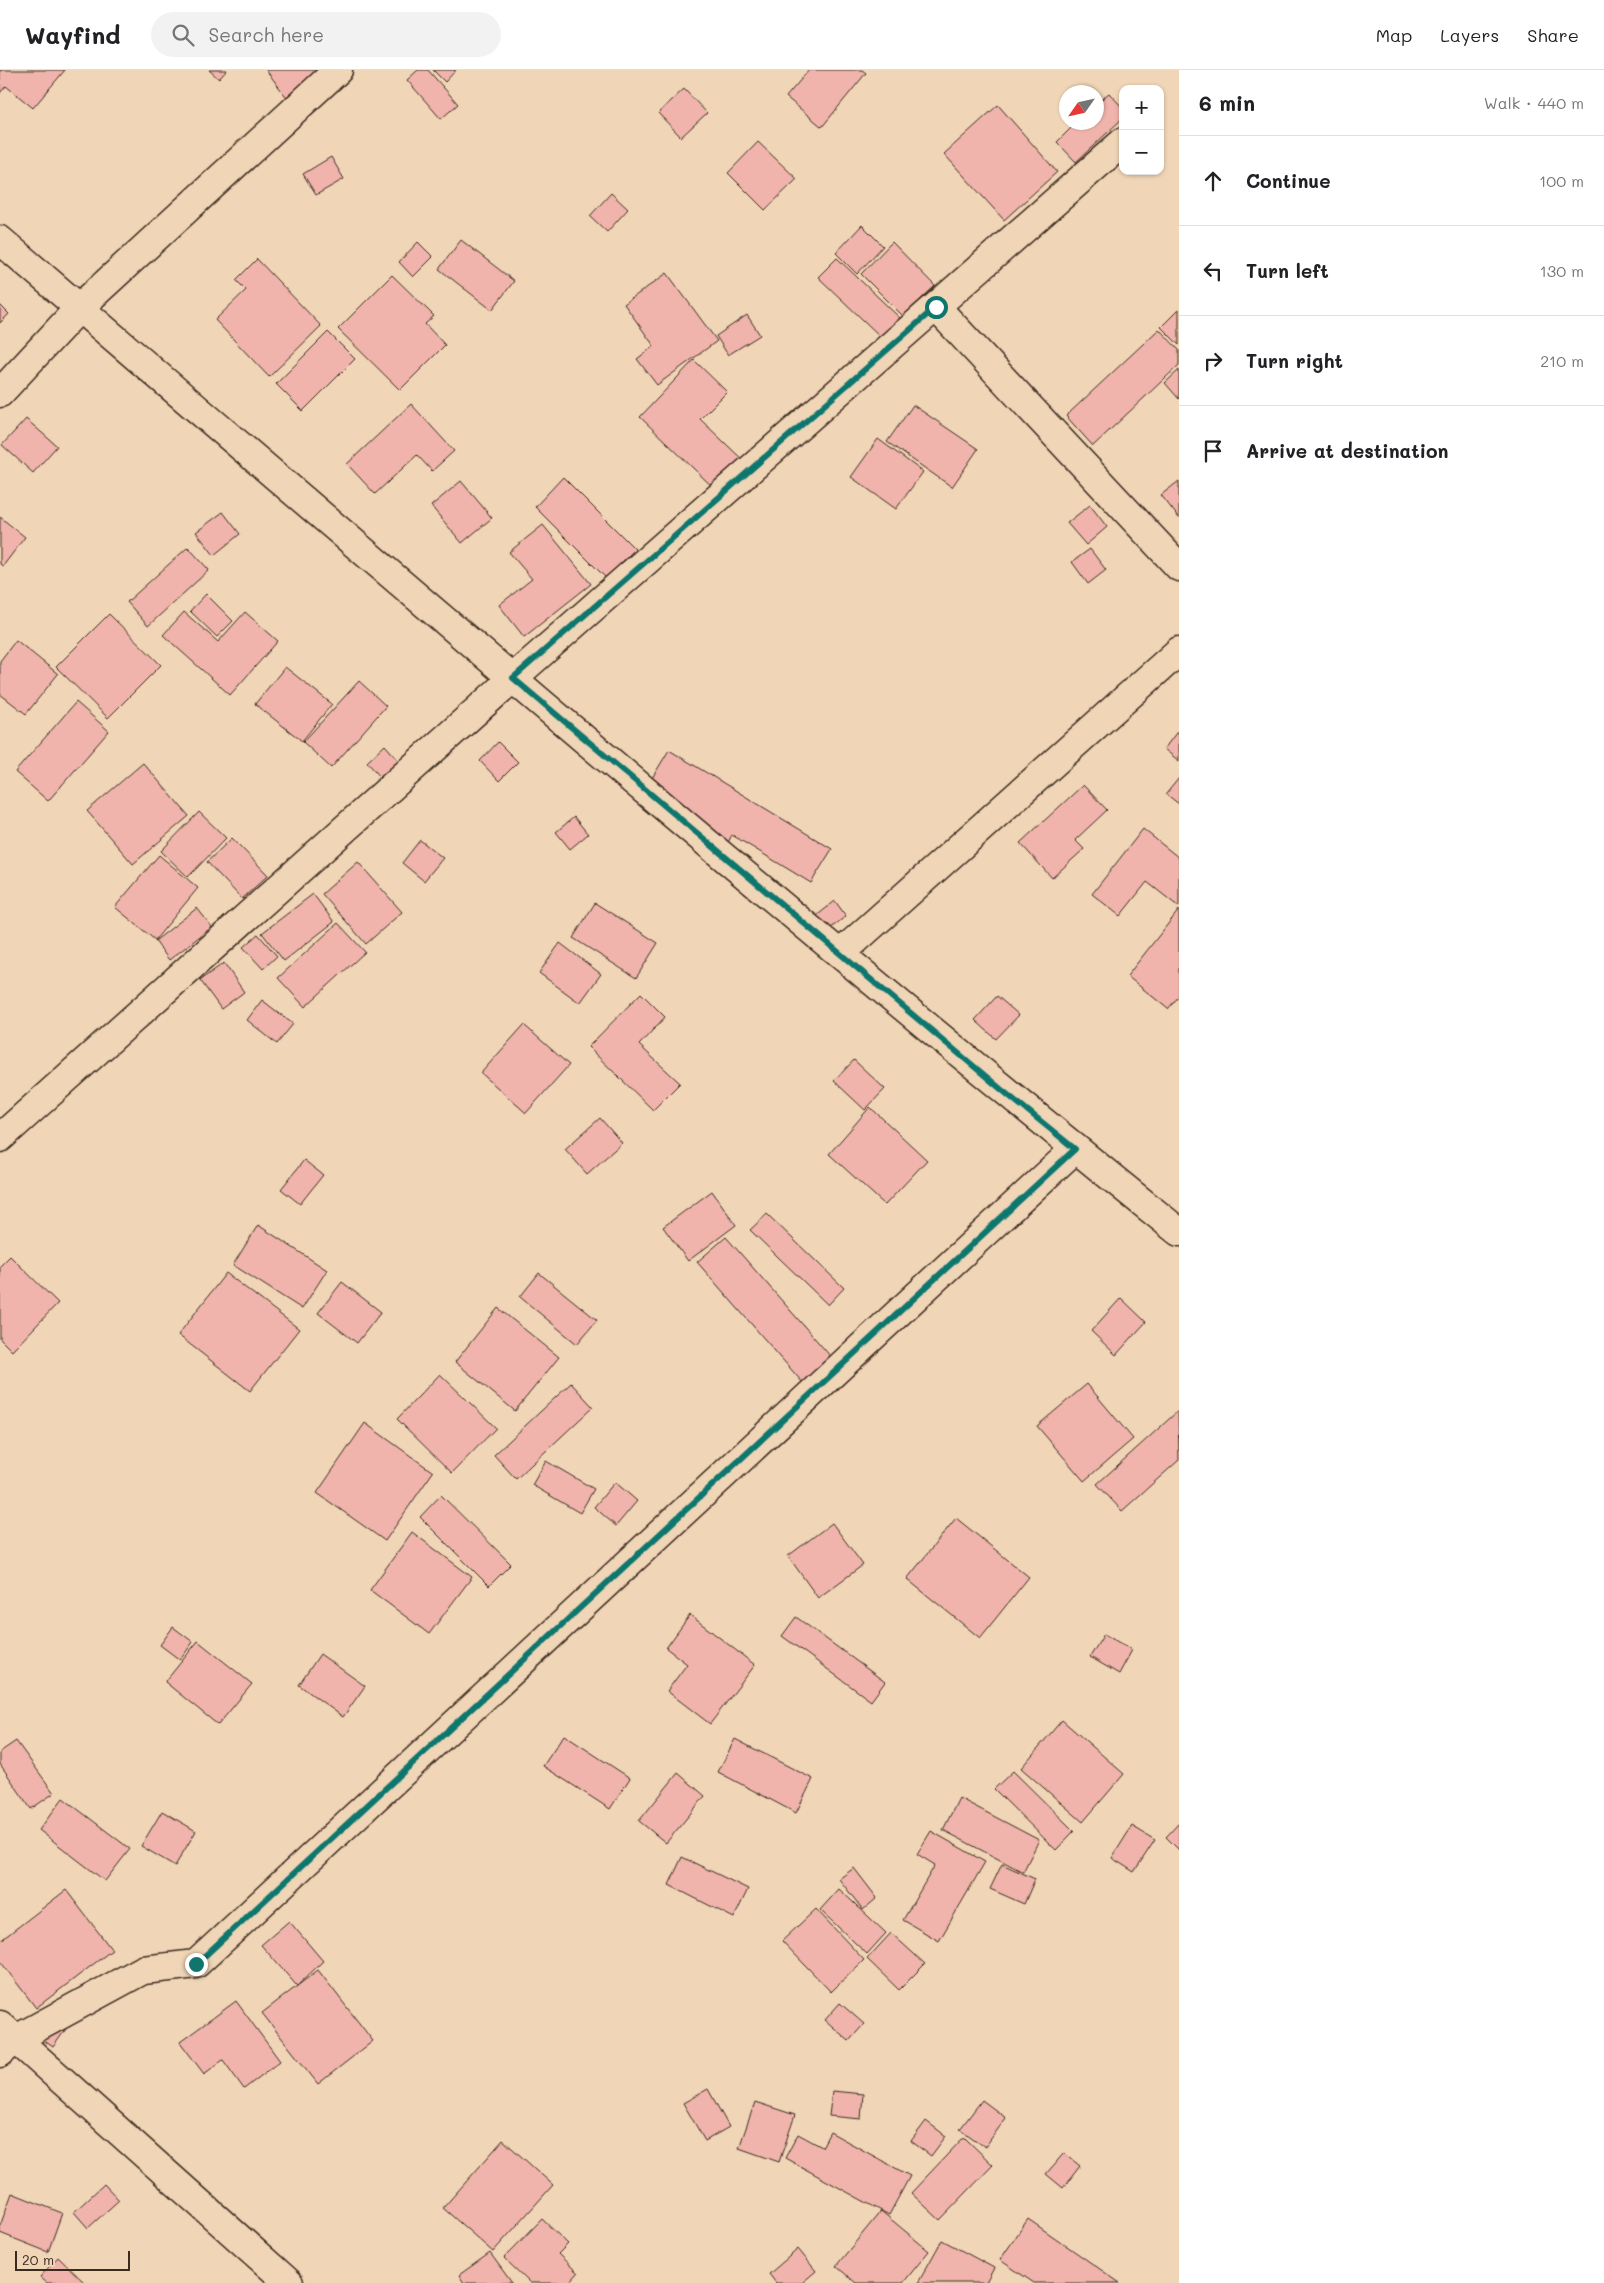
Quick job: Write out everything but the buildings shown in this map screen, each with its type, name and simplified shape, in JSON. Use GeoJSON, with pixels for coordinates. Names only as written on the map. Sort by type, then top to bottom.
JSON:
{"type":"FeatureCollection","features":[{"type":"Feature","properties":{"kind":"street"},"geometry":{"type":"LineString","coordinates":[[0,393],[80,308],[338,70]]}},
{"type":"Feature","properties":{"kind":"street"},"geometry":{"type":"LineString","coordinates":[[0,1138],[513,678],[1119,146]]}},
{"type":"Feature","properties":{"kind":"street"},"geometry":{"type":"LineString","coordinates":[[0,240],[840,954],[995,1084],[1179,1232]]}},
{"type":"Feature","properties":{"kind":"street"},"geometry":{"type":"LineString","coordinates":[[936,307],[1179,567]]}},
{"type":"Feature","properties":{"kind":"street"},"geometry":{"type":"LineString","coordinates":[[840,954],[1179,651]]}},
{"type":"Feature","properties":{"kind":"street"},"geometry":{"type":"LineString","coordinates":[[289,2283],[5,2039],[142,1970],[196,1964],[1075,1149]]}},
{"type":"Feature","properties":{"kind":"route"},"geometry":{"type":"LineString","coordinates":[[196,1964],[1075,1149],[1002,1090],[513,678],[936,307]]}}]}
